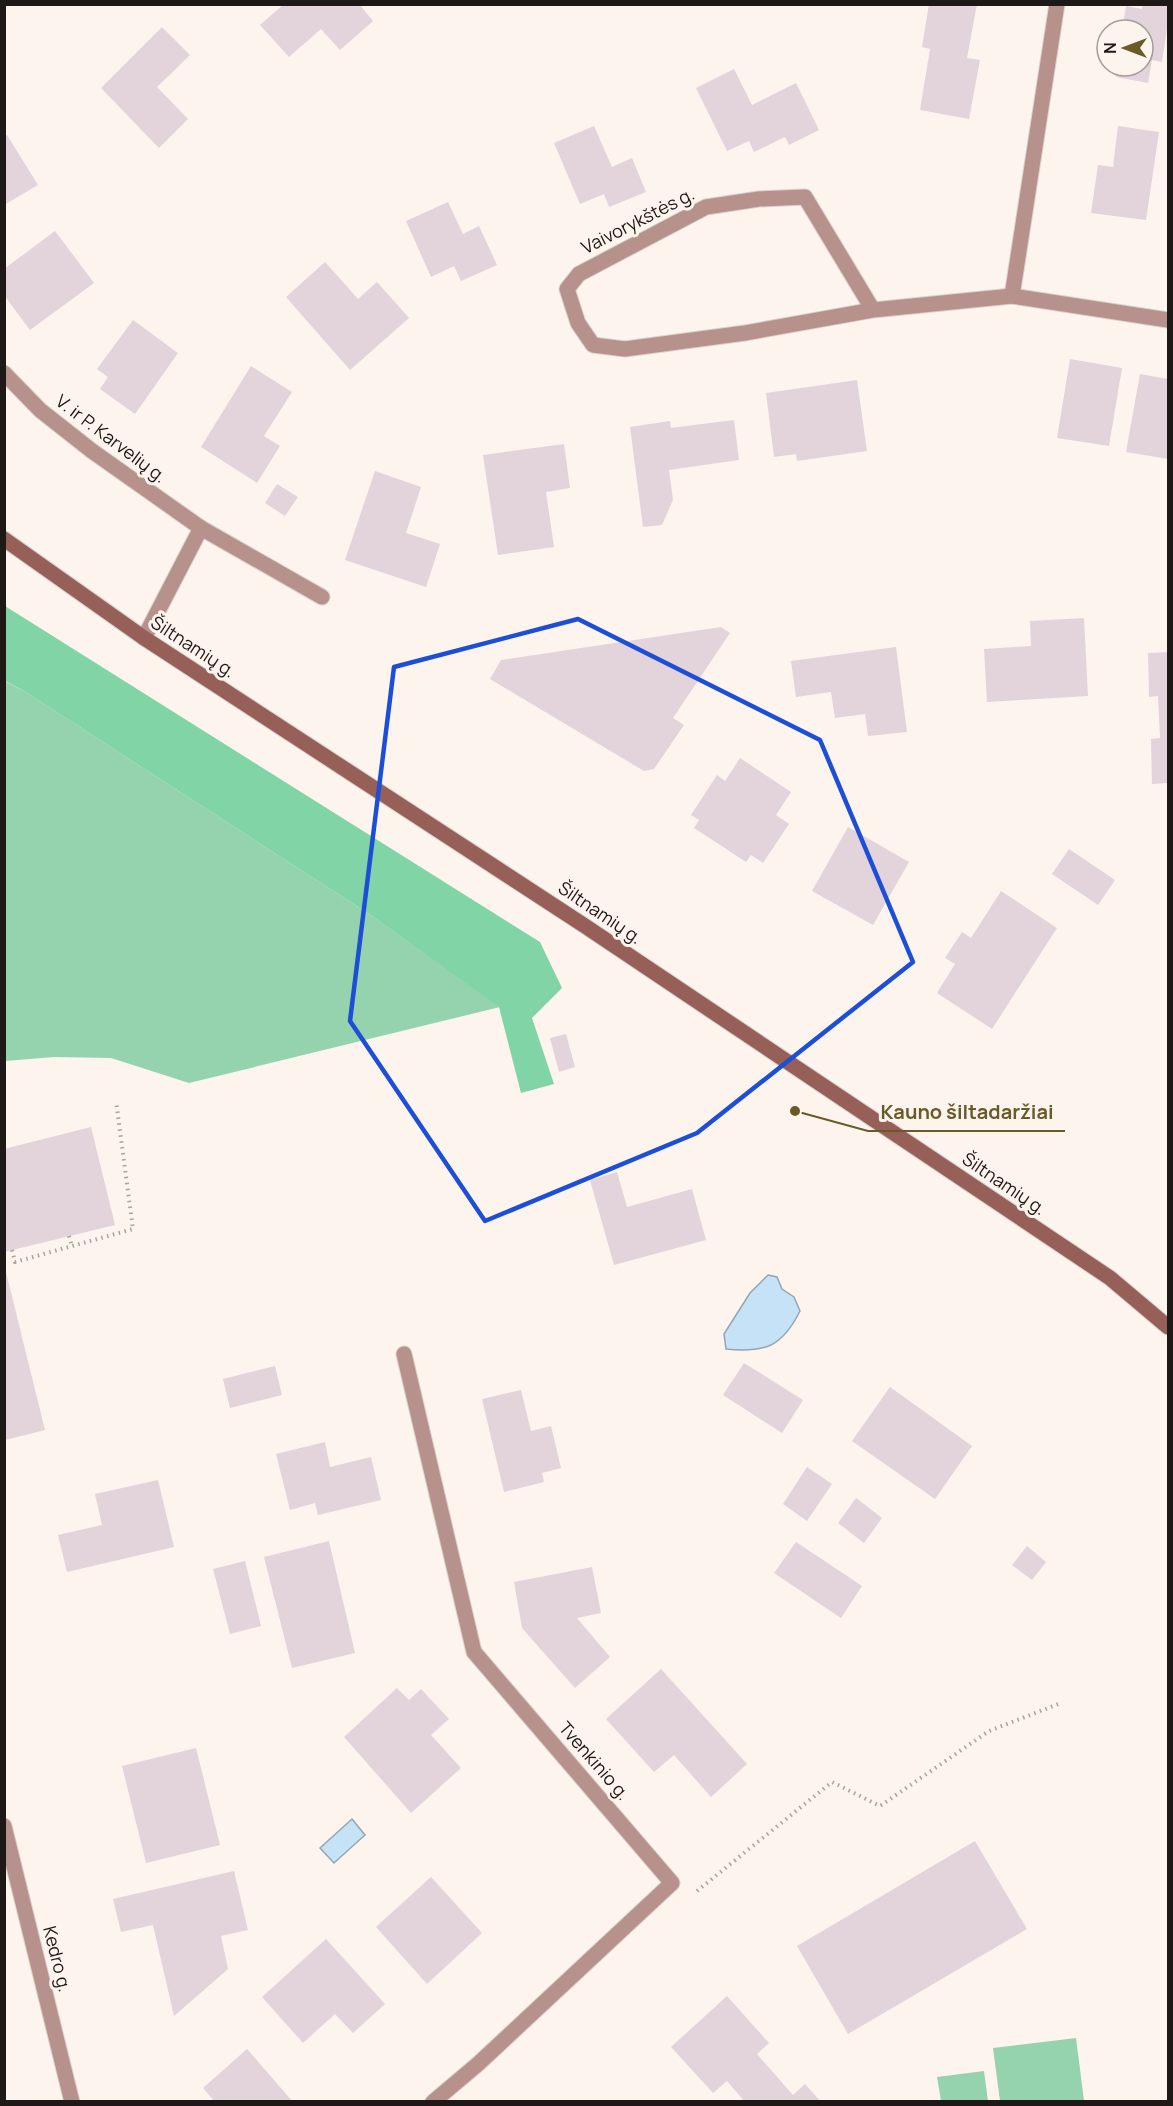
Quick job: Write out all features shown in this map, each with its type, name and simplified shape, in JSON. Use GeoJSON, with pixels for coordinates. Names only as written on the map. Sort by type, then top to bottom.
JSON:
{"type":"FeatureCollection","features":[{"type":"Feature","properties":{"kind":"main road","name":"Šiltnamių g."},"geometry":{"type":"LineString","coordinates":[[4,539],[144,638],[585,926],[1110,1278],[1168,1327]]}},
{"type":"Feature","properties":{"kind":"street"},"geometry":{"type":"LineString","coordinates":[[1012,296],[1057,4]]}},
{"type":"Feature","properties":{"kind":"street","name":"Vaivorykštės g."},"geometry":{"type":"LineString","coordinates":[[873,310],[804,197],[759,199],[706,207],[579,274],[567,289],[578,323],[593,345],[625,349],[745,333],[873,310],[1012,296],[1168,320]]}},
{"type":"Feature","properties":{"kind":"street","name":"V. ir P. Karvelių g."},"geometry":{"type":"LineString","coordinates":[[4,373],[40,410],[92,451],[201,528],[322,597]]}},
{"type":"Feature","properties":{"kind":"street"},"geometry":{"type":"LineString","coordinates":[[144,638],[201,528]]}},
{"type":"Feature","properties":{"kind":"street","name":"Tvenkinio g."},"geometry":{"type":"LineString","coordinates":[[404,1354],[474,1652],[672,1882]]}},
{"type":"Feature","properties":{"kind":"street","name":"Kedro g."},"geometry":{"type":"LineString","coordinates":[[4,1826],[72,2102]]}},
{"type":"Feature","properties":{"kind":"street"},"geometry":{"type":"LineString","coordinates":[[433,2102],[478,2064],[672,1882]]}},
{"type":"Feature","properties":{"kind":"path"},"geometry":{"type":"LineString","coordinates":[[12,1250],[15,1262],[133,1229],[116,1101]]}},
{"type":"Feature","properties":{"kind":"path"},"geometry":{"type":"LineString","coordinates":[[69,1236],[72,1246]]}},
{"type":"Feature","properties":{"kind":"path"},"geometry":{"type":"LineString","coordinates":[[672,1882],[688,1898],[832,1782],[880,1806],[989,1731],[1061,1703]]}},
{"type":"Feature","properties":{"kind":"highlighted area"},"geometry":{"type":"Polygon","coordinates":[[[578,619],[820,740],[913,962],[697,1133],[485,1221],[350,1021],[394,667],[578,619]]]}},
{"type":"Feature","properties":{"kind":"green space"},"geometry":{"type":"Polygon","coordinates":[[[5,606],[540,942],[562,988],[532,1018],[554,1084],[521,1093],[499,1007],[369,914],[24,691],[5,681],[5,606]]]}},
{"type":"Feature","properties":{"kind":"green space"},"geometry":{"type":"Polygon","coordinates":[[[4,681],[24,691],[369,914],[500,1007],[189,1083],[111,1058],[54,1057],[5,1061],[4,681]]]}},
{"type":"Feature","properties":{"kind":"green space"},"geometry":{"type":"Polygon","coordinates":[[[1076,2038],[1084,2101],[1000,2101],[993,2048],[1076,2038]]]}},
{"type":"Feature","properties":{"kind":"green space"},"geometry":{"type":"Polygon","coordinates":[[[984,2071],[988,2101],[941,2101],[937,2077],[984,2071]]]}},
{"type":"Feature","properties":{"kind":"water"},"geometry":{"type":"Polygon","coordinates":[[[768,1275],[777,1277],[782,1289],[794,1297],[800,1311],[786,1333],[771,1345],[751,1350],[726,1349],[724,1334],[750,1293],[768,1275]]]}},
{"type":"Feature","properties":{"kind":"water"},"geometry":{"type":"Polygon","coordinates":[[[352,1819],[365,1835],[334,1863],[320,1848],[352,1819]]]}},
{"type":"Feature","properties":{"kind":"building"},"geometry":{"type":"Polygon","coordinates":[[[284,4],[359,4],[373,21],[340,50],[321,29],[289,57],[260,25],[284,4]]]}},
{"type":"Feature","properties":{"kind":"building"},"geometry":{"type":"Polygon","coordinates":[[[929,4],[977,4],[967,58],[980,60],[969,119],[920,110],[930,49],[922,47],[929,4]]]}},
{"type":"Feature","properties":{"kind":"building"},"geometry":{"type":"Polygon","coordinates":[[[1143,4],[1168,4],[1168,22],[1162,62],[1155,61],[1155,18],[1124,18],[1126,6],[1142,9],[1143,4]]]}},
{"type":"Feature","properties":{"kind":"building"},"geometry":{"type":"Polygon","coordinates":[[[162,27],[190,55],[157,87],[188,119],[159,148],[101,88],[162,27]]]}},
{"type":"Feature","properties":{"kind":"building"},"geometry":{"type":"Polygon","coordinates":[[[734,69],[752,105],[796,83],[819,130],[789,145],[785,137],[754,152],[749,141],[727,151],[696,88],[734,69]]]}},
{"type":"Feature","properties":{"kind":"building"},"geometry":{"type":"Polygon","coordinates":[[[1121,78],[1149,78],[1148,83],[1121,78]]]}},
{"type":"Feature","properties":{"kind":"building"},"geometry":{"type":"Polygon","coordinates":[[[594,126],[612,167],[632,158],[646,192],[609,207],[604,194],[580,204],[554,143],[594,126]]]}},
{"type":"Feature","properties":{"kind":"building"},"geometry":{"type":"Polygon","coordinates":[[[1118,126],[1159,132],[1146,220],[1091,213],[1098,165],[1113,167],[1118,126]]]}},
{"type":"Feature","properties":{"kind":"building"},"geometry":{"type":"Polygon","coordinates":[[[7,135],[38,185],[4,205],[4,137],[7,135]]]}},
{"type":"Feature","properties":{"kind":"building"},"geometry":{"type":"Polygon","coordinates":[[[448,202],[463,234],[479,226],[497,265],[461,281],[454,266],[431,277],[406,221],[448,202]]]}},
{"type":"Feature","properties":{"kind":"building"},"geometry":{"type":"Polygon","coordinates":[[[55,231],[94,283],[30,330],[4,295],[4,269],[55,231]]]}},
{"type":"Feature","properties":{"kind":"building"},"geometry":{"type":"Polygon","coordinates":[[[325,262],[358,299],[377,282],[409,318],[350,370],[286,297],[325,262]]]}},
{"type":"Feature","properties":{"kind":"building"},"geometry":{"type":"Polygon","coordinates":[[[133,320],[178,353],[135,414],[100,389],[108,377],[97,369],[133,320]]]}},
{"type":"Feature","properties":{"kind":"building"},"geometry":{"type":"Polygon","coordinates":[[[1070,359],[1122,368],[1109,446],[1057,438],[1070,359]]]}},
{"type":"Feature","properties":{"kind":"building"},"geometry":{"type":"Polygon","coordinates":[[[251,366],[292,392],[264,436],[280,446],[257,483],[201,447],[251,366]]]}},
{"type":"Feature","properties":{"kind":"building"},"geometry":{"type":"Polygon","coordinates":[[[1140,374],[1168,379],[1168,459],[1126,452],[1140,374]]]}},
{"type":"Feature","properties":{"kind":"building"},"geometry":{"type":"Polygon","coordinates":[[[857,380],[867,451],[797,461],[796,454],[774,457],[766,393],[857,380]]]}},
{"type":"Feature","properties":{"kind":"building"},"geometry":{"type":"Polygon","coordinates":[[[734,420],[739,460],[669,470],[673,500],[662,525],[643,527],[630,427],[670,421],[671,428],[734,420]]]}},
{"type":"Feature","properties":{"kind":"building"},"geometry":{"type":"Polygon","coordinates":[[[564,444],[570,488],[546,492],[554,547],[498,555],[483,455],[564,444]]]}},
{"type":"Feature","properties":{"kind":"building"},"geometry":{"type":"Polygon","coordinates":[[[375,471],[421,487],[406,533],[440,544],[426,587],[345,560],[375,471]]]}},
{"type":"Feature","properties":{"kind":"building"},"geometry":{"type":"Polygon","coordinates":[[[277,484],[298,497],[285,516],[265,503],[277,484]]]}},
{"type":"Feature","properties":{"kind":"building"},"geometry":{"type":"Polygon","coordinates":[[[1084,618],[1088,696],[987,702],[984,649],[1031,646],[1030,621],[1084,618]]]}},
{"type":"Feature","properties":{"kind":"building"},"geometry":{"type":"Polygon","coordinates":[[[721,627],[730,633],[673,718],[684,725],[654,769],[644,771],[490,679],[501,660],[721,627]]]}},
{"type":"Feature","properties":{"kind":"building"},"geometry":{"type":"Polygon","coordinates":[[[896,647],[907,732],[868,736],[865,714],[835,718],[831,692],[796,697],[791,661],[896,647]]]}},
{"type":"Feature","properties":{"kind":"building"},"geometry":{"type":"Polygon","coordinates":[[[1168,652],[1168,783],[1152,784],[1151,739],[1160,738],[1158,696],[1149,697],[1148,653],[1168,652]]]}},
{"type":"Feature","properties":{"kind":"building"},"geometry":{"type":"Polygon","coordinates":[[[740,758],[791,792],[776,815],[789,824],[763,863],[751,855],[746,862],[694,828],[699,820],[691,815],[717,775],[725,781],[740,758]]]}},
{"type":"Feature","properties":{"kind":"building"},"geometry":{"type":"Polygon","coordinates":[[[848,827],[909,862],[873,925],[812,891],[848,827]]]}},
{"type":"Feature","properties":{"kind":"building"},"geometry":{"type":"Polygon","coordinates":[[[1069,849],[1115,880],[1098,905],[1052,874],[1069,849]]]}},
{"type":"Feature","properties":{"kind":"building"},"geometry":{"type":"Polygon","coordinates":[[[1001,891],[1057,928],[992,1029],[937,993],[955,964],[945,958],[962,932],[971,938],[1001,891]]]}},
{"type":"Feature","properties":{"kind":"building"},"geometry":{"type":"Polygon","coordinates":[[[566,1034],[575,1067],[559,1072],[550,1038],[566,1034]]]}},
{"type":"Feature","properties":{"kind":"building"},"geometry":{"type":"Polygon","coordinates":[[[91,1127],[115,1225],[4,1252],[4,1149],[91,1127]]]}},
{"type":"Feature","properties":{"kind":"building"},"geometry":{"type":"Polygon","coordinates":[[[617,1172],[627,1207],[692,1189],[706,1240],[614,1265],[590,1180],[617,1172]]]}},
{"type":"Feature","properties":{"kind":"building"},"geometry":{"type":"Polygon","coordinates":[[[5,1268],[45,1430],[5,1440],[5,1268]]]}},
{"type":"Feature","properties":{"kind":"building"},"geometry":{"type":"Polygon","coordinates":[[[744,1363],[803,1400],[782,1433],[723,1395],[744,1363]]]}},
{"type":"Feature","properties":{"kind":"building"},"geometry":{"type":"Polygon","coordinates":[[[275,1366],[282,1395],[230,1408],[223,1379],[275,1366]]]}},
{"type":"Feature","properties":{"kind":"building"},"geometry":{"type":"Polygon","coordinates":[[[890,1387],[972,1446],[935,1499],[852,1441],[890,1387]]]}},
{"type":"Feature","properties":{"kind":"building"},"geometry":{"type":"Polygon","coordinates":[[[521,1390],[531,1431],[551,1426],[561,1468],[542,1473],[544,1482],[504,1492],[482,1399],[521,1390]]]}},
{"type":"Feature","properties":{"kind":"building"},"geometry":{"type":"Polygon","coordinates":[[[325,1442],[330,1467],[371,1457],[381,1500],[318,1515],[315,1503],[290,1510],[276,1454],[325,1442]]]}},
{"type":"Feature","properties":{"kind":"building"},"geometry":{"type":"Polygon","coordinates":[[[807,1467],[832,1484],[807,1521],[783,1504],[807,1467]]]}},
{"type":"Feature","properties":{"kind":"building"},"geometry":{"type":"Polygon","coordinates":[[[158,1480],[174,1547],[67,1572],[58,1535],[102,1525],[95,1494],[158,1480]]]}},
{"type":"Feature","properties":{"kind":"building"},"geometry":{"type":"Polygon","coordinates":[[[856,1498],[882,1518],[864,1543],[838,1523],[856,1498]]]}},
{"type":"Feature","properties":{"kind":"building"},"geometry":{"type":"Polygon","coordinates":[[[329,1541],[355,1653],[292,1668],[264,1557],[329,1541]]]}},
{"type":"Feature","properties":{"kind":"building"},"geometry":{"type":"Polygon","coordinates":[[[796,1542],[862,1586],[841,1618],[774,1573],[796,1542]]]}},
{"type":"Feature","properties":{"kind":"building"},"geometry":{"type":"Polygon","coordinates":[[[1027,1546],[1046,1562],[1032,1580],[1012,1565],[1027,1546]]]}},
{"type":"Feature","properties":{"kind":"building"},"geometry":{"type":"Polygon","coordinates":[[[245,1561],[261,1626],[230,1634],[213,1569],[245,1561]]]}},
{"type":"Feature","properties":{"kind":"building"},"geometry":{"type":"Polygon","coordinates":[[[592,1567],[601,1613],[577,1618],[610,1657],[575,1688],[522,1628],[514,1582],[592,1567]]]}},
{"type":"Feature","properties":{"kind":"building"},"geometry":{"type":"Polygon","coordinates":[[[661,1669],[747,1764],[711,1797],[674,1755],[654,1772],[606,1719],[661,1669]]]}},
{"type":"Feature","properties":{"kind":"building"},"geometry":{"type":"Polygon","coordinates":[[[397,1688],[409,1700],[421,1689],[449,1719],[431,1735],[461,1768],[411,1813],[344,1737],[397,1688]]]}},
{"type":"Feature","properties":{"kind":"building"},"geometry":{"type":"Polygon","coordinates":[[[196,1748],[220,1845],[146,1863],[122,1766],[196,1748]]]}},
{"type":"Feature","properties":{"kind":"building"},"geometry":{"type":"Polygon","coordinates":[[[975,1841],[1027,1929],[848,2034],[797,1946],[975,1841]]]}},
{"type":"Feature","properties":{"kind":"building"},"geometry":{"type":"Polygon","coordinates":[[[234,1871],[248,1930],[221,1936],[228,1969],[174,2016],[153,1925],[121,1932],[113,1899],[234,1871]]]}},
{"type":"Feature","properties":{"kind":"building"},"geometry":{"type":"Polygon","coordinates":[[[431,1877],[482,1933],[427,1984],[376,1927],[431,1877]]]}},
{"type":"Feature","properties":{"kind":"building"},"geometry":{"type":"Polygon","coordinates":[[[326,1939],[385,2004],[353,2033],[335,2014],[303,2043],[262,1997],[326,1939]]]}},
{"type":"Feature","properties":{"kind":"building"},"geometry":{"type":"Polygon","coordinates":[[[727,1996],[769,2043],[757,2054],[793,2095],[805,2084],[821,2102],[745,2102],[727,2081],[713,2093],[671,2047],[727,1996]]]}},
{"type":"Feature","properties":{"kind":"building"},"geometry":{"type":"Polygon","coordinates":[[[247,2049],[293,2102],[215,2102],[203,2088],[247,2049]]]}},
{"type":"Feature","properties":{"kind":"place","name":"Kauno šiltadaržiai"},"geometry":{"type":"Point","coordinates":[795,1111]}}]}
